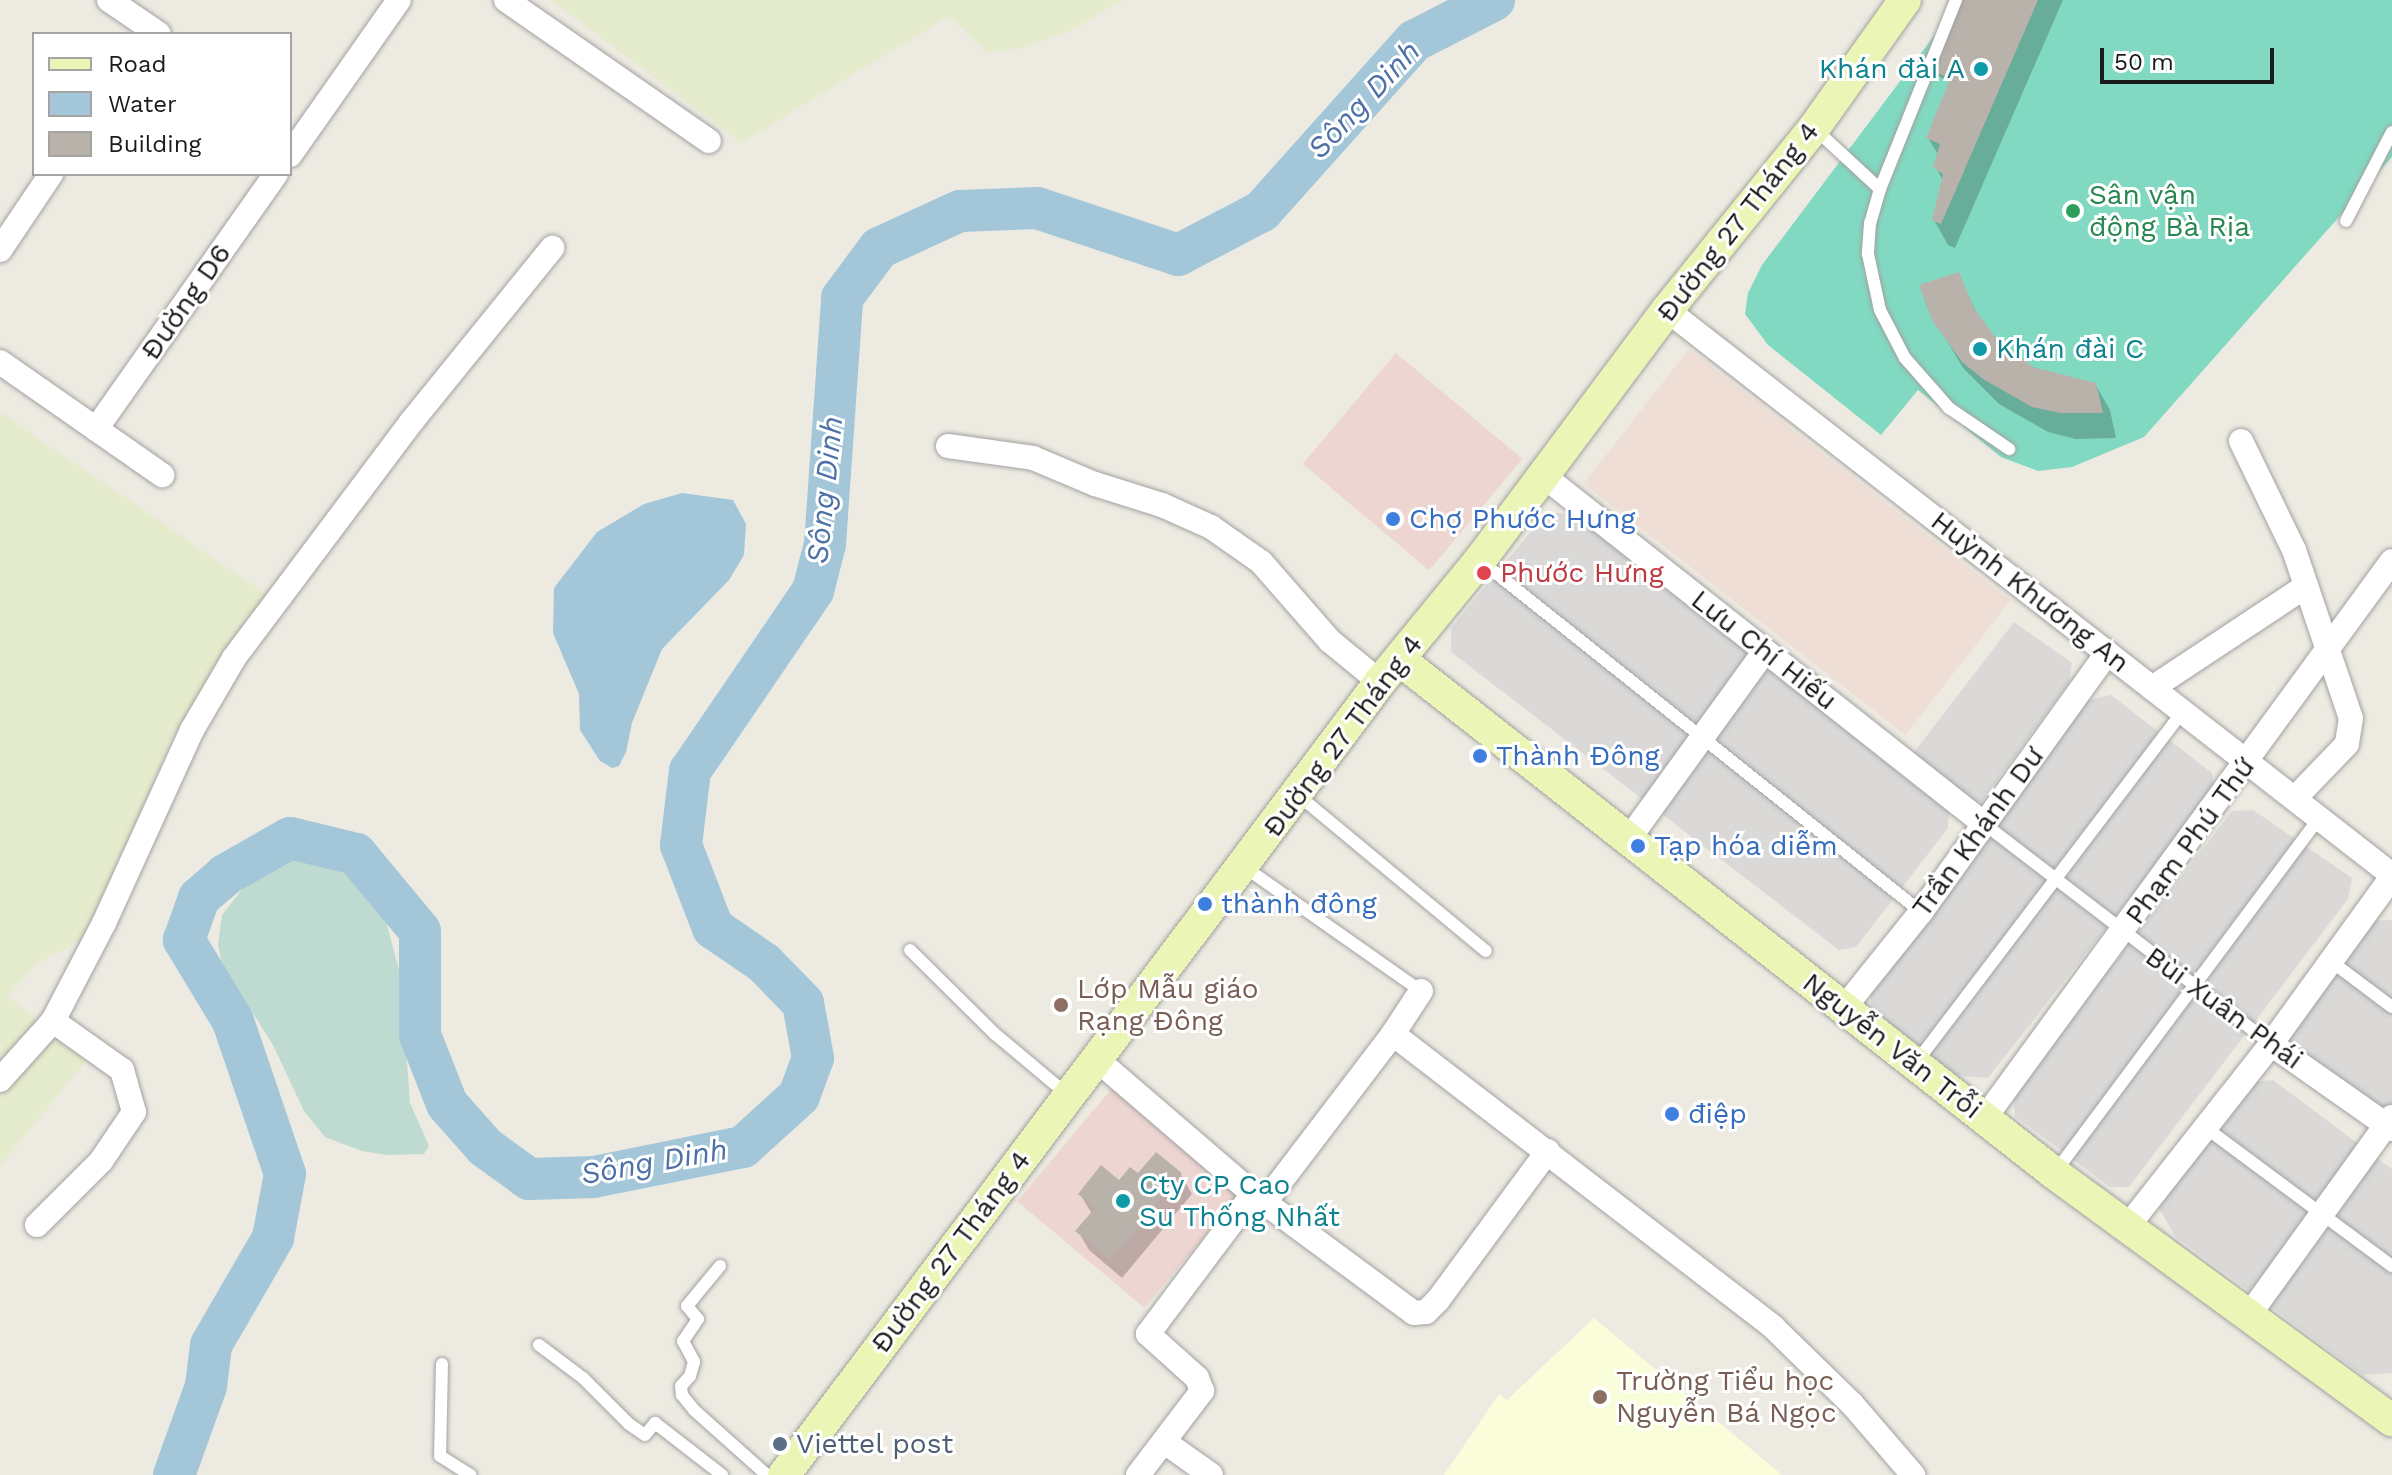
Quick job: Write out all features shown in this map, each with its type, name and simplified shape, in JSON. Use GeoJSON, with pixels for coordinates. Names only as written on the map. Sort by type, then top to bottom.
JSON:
{"type":"FeatureCollection","features":[{"type":"Feature","properties":{"kind":"street"},"geometry":{"type":"LineString","coordinates":[[109,0],[152,32]]}},
{"type":"Feature","properties":{"kind":"street"},"geometry":{"type":"LineString","coordinates":[[292,148],[298,128],[399,0]]}},
{"type":"Feature","properties":{"kind":"street"},"geometry":{"type":"LineString","coordinates":[[506,0],[709,141]]}},
{"type":"Feature","properties":{"kind":"street","name":"Đường 27 Tháng 4"},"geometry":{"type":"LineString","coordinates":[[784,1475],[1095,1058],[1390,671],[1545,477],[1667,310],[1814,128],[1905,0]]}},
{"type":"Feature","properties":{"kind":"street"},"geometry":{"type":"LineString","coordinates":[[0,250],[50,176]]}},
{"type":"Feature","properties":{"kind":"street","name":"Đường D6"},"geometry":{"type":"LineString","coordinates":[[96,429],[275,176]]}},
{"type":"Feature","properties":{"kind":"street"},"geometry":{"type":"LineString","coordinates":[[0,1080],[53,1021],[104,923],[192,730],[234,658],[403,433],[552,248]]}},
{"type":"Feature","properties":{"kind":"street","name":"Huỳnh Khương An"},"geometry":{"type":"LineString","coordinates":[[1667,310],[2392,876]]}},
{"type":"Feature","properties":{"kind":"street"},"geometry":{"type":"LineString","coordinates":[[0,362],[162,475]]}},
{"type":"Feature","properties":{"kind":"street"},"geometry":{"type":"LineString","coordinates":[[2241,441],[2294,550],[2351,718],[2347,744],[2295,798]]}},
{"type":"Feature","properties":{"kind":"street"},"geometry":{"type":"LineString","coordinates":[[948,446],[1033,458],[1095,484],[1162,505],[1211,527],[1261,562],[1330,641],[1390,671]]}},
{"type":"Feature","properties":{"kind":"street","name":"Lưu Chí Hiếu"},"geometry":{"type":"LineString","coordinates":[[1545,477],[1983,823]]}},
{"type":"Feature","properties":{"kind":"street","name":"Phạm Phú Thứ"},"geometry":{"type":"LineString","coordinates":[[1984,1119],[2392,561]]}},
{"type":"Feature","properties":{"kind":"street"},"geometry":{"type":"LineString","coordinates":[[2152,688],[2306,586]]}},
{"type":"Feature","properties":{"kind":"street"},"geometry":{"type":"LineString","coordinates":[[1628,840],[1765,651]]}},
{"type":"Feature","properties":{"kind":"street","name":"Trần Khánh Dư"},"geometry":{"type":"LineString","coordinates":[[1844,1008],[1921,912],[2107,653]]}},
{"type":"Feature","properties":{"kind":"street","name":"Nguyễn Văn Trỗi"},"geometry":{"type":"LineString","coordinates":[[1390,671],[1628,840],[2054,1173],[2390,1416]]}},
{"type":"Feature","properties":{"kind":"street"},"geometry":{"type":"LineString","coordinates":[[2128,1226],[2271,1044],[2392,876]]}},
{"type":"Feature","properties":{"kind":"street"},"geometry":{"type":"LineString","coordinates":[[1138,1475],[1166,1443],[1202,1391],[1197,1378],[1148,1334],[1393,1034],[1421,991]]}},
{"type":"Feature","properties":{"kind":"street"},"geometry":{"type":"LineString","coordinates":[[37,1225],[101,1161],[134,1112],[122,1070],[53,1021]]}},
{"type":"Feature","properties":{"kind":"street"},"geometry":{"type":"LineString","coordinates":[[1393,1034],[1548,1151],[1803,1352],[1913,1475]]}},
{"type":"Feature","properties":{"kind":"street","name":"Bùi Xuân Phái"},"geometry":{"type":"LineString","coordinates":[[2271,1044],[2390,1124]]}},
{"type":"Feature","properties":{"kind":"street"},"geometry":{"type":"LineString","coordinates":[[1095,1058],[1259,1198],[1414,1313],[1426,1312],[1548,1151]]}},
{"type":"Feature","properties":{"kind":"street"},"geometry":{"type":"LineString","coordinates":[[2249,1315],[2390,1124]]}},
{"type":"Feature","properties":{"kind":"street"},"geometry":{"type":"LineString","coordinates":[[1166,1443],[1211,1475]]}},
{"type":"Feature","properties":{"kind":"lane"},"geometry":{"type":"LineString","coordinates":[[1956,0],[1880,189],[1870,223],[1868,254],[1872,282],[1891,334],[1927,388],[1960,417],[2009,449]]}},
{"type":"Feature","properties":{"kind":"lane"},"geometry":{"type":"LineString","coordinates":[[1814,128],[1880,189]]}},
{"type":"Feature","properties":{"kind":"lane"},"geometry":{"type":"LineString","coordinates":[[2346,221],[2392,132]]}},
{"type":"Feature","properties":{"kind":"lane"},"geometry":{"type":"LineString","coordinates":[[1480,560],[1921,912]]}},
{"type":"Feature","properties":{"kind":"lane"},"geometry":{"type":"LineString","coordinates":[[1915,1064],[2181,713]]}},
{"type":"Feature","properties":{"kind":"lane"},"geometry":{"type":"LineString","coordinates":[[1298,795],[1486,951]]}},
{"type":"Feature","properties":{"kind":"lane"},"geometry":{"type":"LineString","coordinates":[[2054,1173],[2319,818]]}},
{"type":"Feature","properties":{"kind":"lane","name":"Bùi Xuân Phái"},"geometry":{"type":"LineString","coordinates":[[1983,823],[2271,1044]]}},
{"type":"Feature","properties":{"kind":"lane"},"geometry":{"type":"LineString","coordinates":[[1243,866],[1421,991]]}},
{"type":"Feature","properties":{"kind":"lane"},"geometry":{"type":"LineString","coordinates":[[910,950],[995,1034],[1068,1095]]}},
{"type":"Feature","properties":{"kind":"lane"},"geometry":{"type":"LineString","coordinates":[[2332,962],[2392,1007]]}},
{"type":"Feature","properties":{"kind":"lane"},"geometry":{"type":"LineString","coordinates":[[2206,1128],[2392,1266]]}},
{"type":"Feature","properties":{"kind":"lane"},"geometry":{"type":"LineString","coordinates":[[720,1266],[687,1306],[698,1319],[683,1341],[694,1362],[690,1376],[681,1386],[682,1395],[694,1410],[767,1475]]}},
{"type":"Feature","properties":{"kind":"lane"},"geometry":{"type":"LineString","coordinates":[[539,1345],[583,1378],[629,1424],[645,1435],[655,1423],[722,1475]]}},
{"type":"Feature","properties":{"kind":"lane"},"geometry":{"type":"LineString","coordinates":[[442,1364],[440,1456],[470,1475]]}},
{"type":"Feature","properties":{"kind":"shaded area"},"geometry":{"type":"Polygon","coordinates":[[[551,0],[1122,0],[1070,31],[1025,47],[988,53],[949,16],[741,143],[551,0]]]}},
{"type":"Feature","properties":{"kind":"shaded area"},"geometry":{"type":"Polygon","coordinates":[[[1689,349],[2011,600],[1905,735],[1584,484],[1689,349]]]}},
{"type":"Feature","properties":{"kind":"shaded area"},"geometry":{"type":"Polygon","coordinates":[[[1396,353],[1522,459],[1429,570],[1303,464],[1396,353]]]}},
{"type":"Feature","properties":{"kind":"shaded area"},"geometry":{"type":"Polygon","coordinates":[[[0,412],[272,598],[170,741],[96,924],[87,937],[37,963],[7,997],[88,1058],[0,1166],[0,412]]]}},
{"type":"Feature","properties":{"kind":"shaded area"},"geometry":{"type":"Polygon","coordinates":[[[1547,512],[1573,514],[1949,807],[1948,828],[1856,947],[1839,950],[1451,652],[1451,628],[1547,512]]]}},
{"type":"Feature","properties":{"kind":"shaded area"},"geometry":{"type":"Polygon","coordinates":[[[2014,622],[2072,663],[2069,682],[1982,801],[1959,803],[1905,764],[2014,622]]]}},
{"type":"Feature","properties":{"kind":"shaded area"},"geometry":{"type":"Polygon","coordinates":[[[2111,695],[2212,773],[2214,790],[1988,1078],[1957,1076],[1871,1008],[1870,988],[2089,700],[2111,695]]]}},
{"type":"Feature","properties":{"kind":"shaded area"},"geometry":{"type":"Polygon","coordinates":[[[2253,810],[2352,878],[2348,899],[2129,1187],[2110,1187],[2015,1116],[2013,1094],[2232,811],[2253,810]]]}},
{"type":"Feature","properties":{"kind":"shaded area"},"geometry":{"type":"Polygon","coordinates":[[[302,849],[333,854],[346,862],[373,889],[383,910],[400,974],[410,1103],[429,1146],[424,1154],[387,1155],[362,1151],[325,1137],[304,1111],[273,1045],[222,964],[218,945],[222,915],[265,860],[276,854],[302,849]]]}},
{"type":"Feature","properties":{"kind":"shaded area"},"geometry":{"type":"Polygon","coordinates":[[[2392,920],[2392,1128],[2290,1052],[2290,1032],[2374,921],[2392,920]]]}},
{"type":"Feature","properties":{"kind":"shaded area"},"geometry":{"type":"Polygon","coordinates":[[[2273,1080],[2392,1169],[2392,1373],[2363,1375],[2175,1236],[2156,1203],[2253,1082],[2273,1080]]]}},
{"type":"Feature","properties":{"kind":"shaded area"},"geometry":{"type":"Polygon","coordinates":[[[1113,1087],[1240,1194],[1144,1308],[1017,1201],[1113,1087]]]}},
{"type":"Feature","properties":{"kind":"shaded area","name":"Trường Tiểu học Nguyễn Bá Ngọc"},"geometry":{"type":"Polygon","coordinates":[[[1594,1318],[1782,1475],[1444,1475],[1499,1394],[1507,1400],[1594,1318]]]}},
{"type":"Feature","properties":{"kind":"green space","name":"Sân vận động Bà Rịa"},"geometry":{"type":"Polygon","coordinates":[[[1961,0],[2392,0],[2392,157],[2144,437],[2072,467],[2038,471],[2001,457],[1918,390],[1881,435],[1768,345],[1745,314],[1748,293],[1762,265],[1961,0]]]}},
{"type":"Feature","properties":{"kind":"water"},"geometry":{"type":"Polygon","coordinates":[[[682,493],[733,500],[746,524],[744,555],[729,580],[662,649],[632,723],[626,752],[619,766],[612,768],[600,761],[580,730],[579,694],[553,633],[554,588],[597,532],[644,504],[682,493]]]}},
{"type":"Feature","properties":{"kind":"building","name":"Khán đài A"},"geometry":{"type":"Polygon","coordinates":[[[1952,0],[2038,0],[1941,224],[1932,220],[1943,174],[1933,167],[1940,144],[1926,138],[1950,79],[1922,65],[1952,0]]]}},
{"type":"Feature","properties":{"kind":"building","name":"Khán đài C"},"geometry":{"type":"Polygon","coordinates":[[[1959,272],[1974,308],[1995,337],[2033,367],[2096,383],[2103,413],[2060,413],[2032,407],[1983,379],[1962,362],[1932,320],[1919,285],[1959,272]]]}},
{"type":"Feature","properties":{"kind":"building","name":"Cty CP Cao Su Thống Nhất"},"geometry":{"type":"Polygon","coordinates":[[[1156,1152],[1182,1173],[1110,1260],[1075,1231],[1095,1208],[1078,1194],[1101,1165],[1119,1180],[1130,1167],[1138,1173],[1156,1152]]]}},
{"type":"Feature","properties":{"kind":"waterway","name":"Sông Dinh"},"geometry":{"type":"LineString","coordinates":[[174,1475],[206,1386],[211,1345],[273,1238],[285,1174],[233,1021],[184,940],[199,898],[225,875],[290,838],[356,854],[420,931],[420,1035],[447,1104],[485,1147],[529,1179],[594,1177],[743,1147],[799,1096],[813,1058],[803,1003],[764,963],[713,928],[681,845],[690,771],[813,591],[825,544],[842,298],[879,248],[960,211],[1037,208],[1178,255],[1262,211],[1414,41],[1494,0]]}},
{"type":"Feature","properties":{"kind":"place","name":"Khán đài A"},"geometry":{"type":"Point","coordinates":[1981,69]}},
{"type":"Feature","properties":{"kind":"place","name":"Sân vận động Bà Rịa"},"geometry":{"type":"Point","coordinates":[2073,211]}},
{"type":"Feature","properties":{"kind":"place","name":"Khán đài C"},"geometry":{"type":"Point","coordinates":[1980,349]}},
{"type":"Feature","properties":{"kind":"place","name":"Chợ Phước Hưng"},"geometry":{"type":"Point","coordinates":[1393,519]}},
{"type":"Feature","properties":{"kind":"place","name":"Phước Hưng"},"geometry":{"type":"Point","coordinates":[1484,573]}},
{"type":"Feature","properties":{"kind":"place","name":"Thành Đông"},"geometry":{"type":"Point","coordinates":[1480,756]}},
{"type":"Feature","properties":{"kind":"place","name":"Tạp hóa diễm"},"geometry":{"type":"Point","coordinates":[1638,846]}},
{"type":"Feature","properties":{"kind":"place","name":"thành đông"},"geometry":{"type":"Point","coordinates":[1205,904]}},
{"type":"Feature","properties":{"kind":"place","name":"Lớp Mẫu giáo Rạng Đông"},"geometry":{"type":"Point","coordinates":[1061,1005]}},
{"type":"Feature","properties":{"kind":"place","name":"điệp"},"geometry":{"type":"Point","coordinates":[1672,1114]}},
{"type":"Feature","properties":{"kind":"place","name":"Cty CP Cao Su Thống Nhất"},"geometry":{"type":"Point","coordinates":[1123,1201]}},
{"type":"Feature","properties":{"kind":"place","name":"Trường Tiểu học Nguyễn Bá Ngọc"},"geometry":{"type":"Point","coordinates":[1600,1397]}},
{"type":"Feature","properties":{"kind":"place","name":"Viettel post"},"geometry":{"type":"Point","coordinates":[780,1444]}}]}
